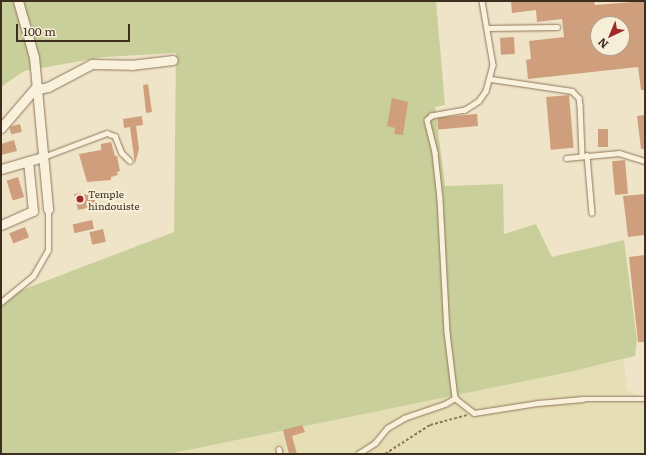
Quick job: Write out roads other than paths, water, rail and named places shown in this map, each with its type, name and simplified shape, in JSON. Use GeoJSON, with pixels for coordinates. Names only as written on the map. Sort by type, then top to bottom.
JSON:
{"type":"FeatureCollection","features":[{"type":"Feature","properties":{"kind":"street"},"geometry":{"type":"LineString","coordinates":[[18,1],[34,57],[48,209]]}},
{"type":"Feature","properties":{"kind":"street"},"geometry":{"type":"LineString","coordinates":[[1,128],[37,87],[48,86],[92,64],[131,65],[173,60]]}},
{"type":"Feature","properties":{"kind":"street"},"geometry":{"type":"LineString","coordinates":[[1,169],[43,157]]}},
{"type":"Feature","properties":{"kind":"street"},"geometry":{"type":"LineString","coordinates":[[1,225],[34,211],[28,161]]}},
{"type":"Feature","properties":{"kind":"lane"},"geometry":{"type":"LineString","coordinates":[[482,1],[493,65],[491,78],[479,101],[465,110],[432,116],[427,120],[435,153],[440,199],[447,325],[455,398],[474,414],[538,403],[583,399],[645,399]]}},
{"type":"Feature","properties":{"kind":"lane"},"geometry":{"type":"LineString","coordinates":[[487,28],[557,27]]}},
{"type":"Feature","properties":{"kind":"lane"},"geometry":{"type":"LineString","coordinates":[[491,78],[572,91],[579,98],[584,155],[592,213]]}},
{"type":"Feature","properties":{"kind":"lane"},"geometry":{"type":"LineString","coordinates":[[43,157],[107,133],[115,136],[122,153],[130,161]]}},
{"type":"Feature","properties":{"kind":"lane"},"geometry":{"type":"LineString","coordinates":[[566,158],[584,155],[619,153],[645,161]]}},
{"type":"Feature","properties":{"kind":"lane"},"geometry":{"type":"LineString","coordinates":[[1,302],[32,276],[48,250],[48,209]]}},
{"type":"Feature","properties":{"kind":"lane"},"geometry":{"type":"LineString","coordinates":[[358,454],[375,443],[387,428],[404,418],[445,404],[455,398]]}},
{"type":"Feature","properties":{"kind":"place","name":"Temple hindouiste"},"geometry":{"type":"Point","coordinates":[80,199]}}]}
